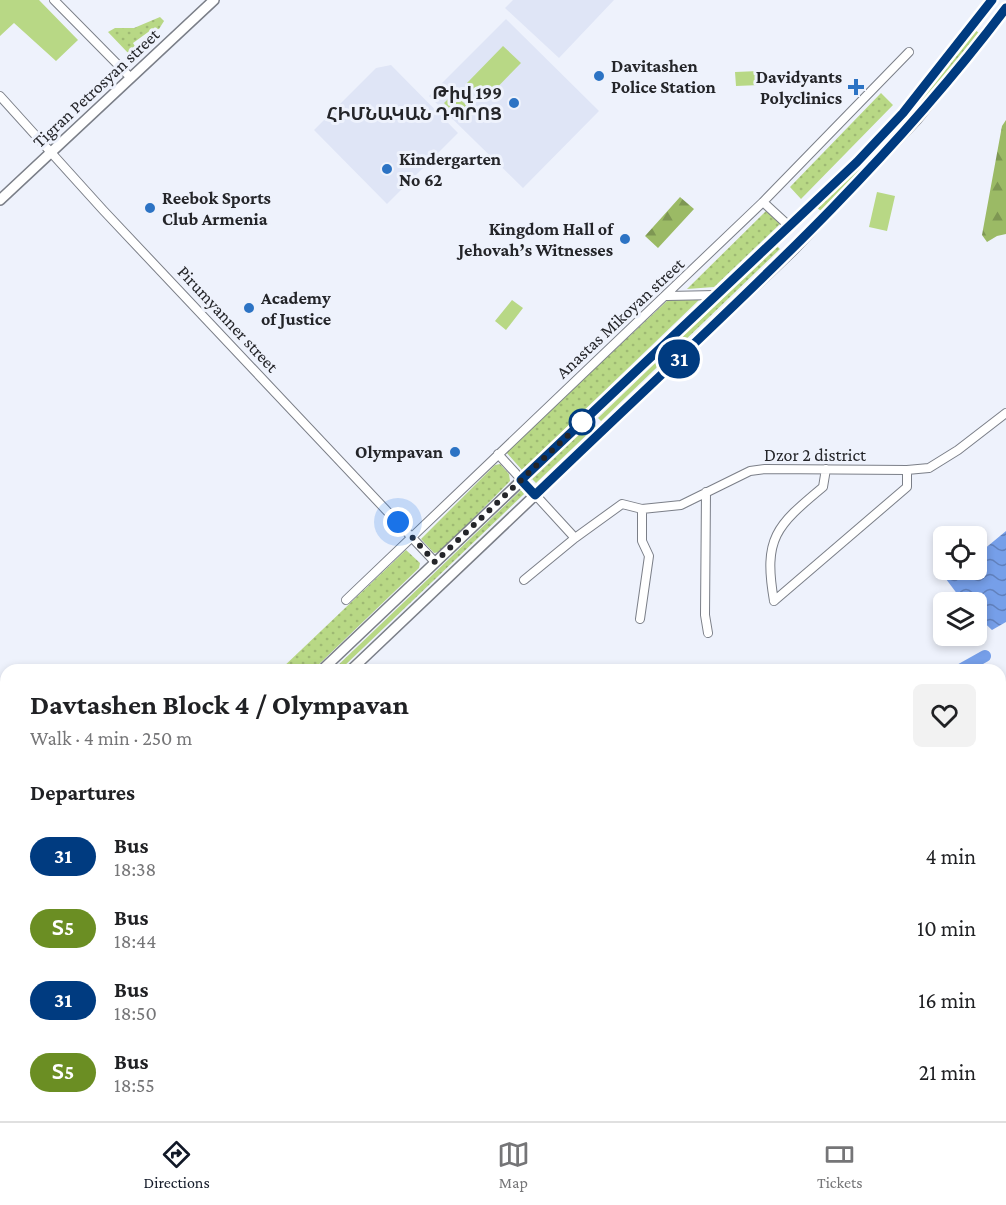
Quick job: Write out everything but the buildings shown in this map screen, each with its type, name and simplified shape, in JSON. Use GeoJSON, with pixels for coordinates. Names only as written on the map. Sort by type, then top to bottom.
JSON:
{"type":"FeatureCollection","features":[{"type":"Feature","properties":{"kind":"main road","name":"Tigran Petrosyan street"},"geometry":{"type":"LineString","coordinates":[[0,195],[129,76],[207,0]]}},
{"type":"Feature","properties":{"kind":"main road","name":"Tigran Petrosyan street"},"geometry":{"type":"LineString","coordinates":[[129,76],[214,0]]}},
{"type":"Feature","properties":{"kind":"main road"},"geometry":{"type":"LineString","coordinates":[[328,664],[808,208],[903,113],[992,0]]}},
{"type":"Feature","properties":{"kind":"main road"},"geometry":{"type":"LineString","coordinates":[[357,664],[820,222],[916,120],[1006,9]]}},
{"type":"Feature","properties":{"kind":"main road"},"geometry":{"type":"LineString","coordinates":[[976,21],[988,31]]}},
{"type":"Feature","properties":{"kind":"main road","name":"Tigran Petrosyan street"},"geometry":{"type":"LineString","coordinates":[[0,200],[50,150]]}},
{"type":"Feature","properties":{"kind":"main road"},"geometry":{"type":"LineString","coordinates":[[808,208],[820,222]]}},
{"type":"Feature","properties":{"kind":"street"},"geometry":{"type":"LineString","coordinates":[[54,0],[129,76]]}},
{"type":"Feature","properties":{"kind":"street","name":"Anastas Mikoyan street"},"geometry":{"type":"LineString","coordinates":[[346,600],[667,296],[763,202],[909,52]]}},
{"type":"Feature","properties":{"kind":"street","name":"Pirumyanner street"},"geometry":{"type":"LineString","coordinates":[[0,96],[103,210],[435,562]]}},
{"type":"Feature","properties":{"kind":"street"},"geometry":{"type":"LineString","coordinates":[[763,202],[789,226]]}},
{"type":"Feature","properties":{"kind":"street"},"geometry":{"type":"LineString","coordinates":[[667,296],[716,295]]}},
{"type":"Feature","properties":{"kind":"street","name":"Dzor 2 district"},"geometry":{"type":"LineString","coordinates":[[524,580],[575,538],[622,504],[642,509],[681,505],[750,471],[929,468],[958,450],[1006,412]]}},
{"type":"Feature","properties":{"kind":"street"},"geometry":{"type":"LineString","coordinates":[[498,454],[575,538]]}},
{"type":"Feature","properties":{"kind":"street"},"geometry":{"type":"LineString","coordinates":[[826,469],[823,487],[791,513],[771,544],[770,579],[774,601],[907,486],[907,470]]}},
{"type":"Feature","properties":{"kind":"street"},"geometry":{"type":"LineString","coordinates":[[706,492],[705,615],[708,633]]}},
{"type":"Feature","properties":{"kind":"street"},"geometry":{"type":"LineString","coordinates":[[640,619],[650,556],[642,540],[642,509]]}},
{"type":"Feature","properties":{"kind":"shaded area"},"geometry":{"type":"Polygon","coordinates":[[[513,0],[614,0],[559,58],[505,8],[513,0]]]}},
{"type":"Feature","properties":{"kind":"shaded area","name":"Թիվ 199 ՀԻՄՆԱԿԱՆ ԴՊՐՈՑ"},"geometry":{"type":"Polygon","coordinates":[[[506,19],[599,111],[523,188],[429,96],[506,19]]]}},
{"type":"Feature","properties":{"kind":"shaded area","name":"Kindergarten No 62"},"geometry":{"type":"Polygon","coordinates":[[[391,65],[458,133],[387,204],[314,130],[376,68],[391,65]]]}},
{"type":"Feature","properties":{"kind":"green space"},"geometry":{"type":"Polygon","coordinates":[[[0,0],[39,0],[78,40],[56,61],[14,23],[0,36],[0,0]]]}},
{"type":"Feature","properties":{"kind":"green space"},"geometry":{"type":"Polygon","coordinates":[[[160,17],[164,21],[159,29],[151,30],[133,43],[136,48],[129,54],[108,32],[115,28],[134,28],[160,17]]]}},
{"type":"Feature","properties":{"kind":"green space"},"geometry":{"type":"Polygon","coordinates":[[[975,30],[979,33],[917,113],[821,211],[817,208],[897,127],[975,30]]]}},
{"type":"Feature","properties":{"kind":"green space"},"geometry":{"type":"Polygon","coordinates":[[[503,46],[521,63],[485,100],[467,83],[503,46]]]}},
{"type":"Feature","properties":{"kind":"green space"},"geometry":{"type":"Polygon","coordinates":[[[759,71],[760,85],[736,86],[735,72],[759,71]]]}},
{"type":"Feature","properties":{"kind":"green space"},"geometry":{"type":"Polygon","coordinates":[[[454,93],[474,113],[464,123],[444,103],[454,93]]]}},
{"type":"Feature","properties":{"kind":"green space"},"geometry":{"type":"Polygon","coordinates":[[[881,93],[893,105],[801,199],[790,187],[881,93]]]}},
{"type":"Feature","properties":{"kind":"green space"},"geometry":{"type":"Polygon","coordinates":[[[1006,120],[1006,234],[987,242],[982,235],[1002,126],[1006,120]]]}},
{"type":"Feature","properties":{"kind":"green space"},"geometry":{"type":"Polygon","coordinates":[[[877,192],[895,196],[887,231],[869,227],[877,192]]]}},
{"type":"Feature","properties":{"kind":"green space"},"geometry":{"type":"Polygon","coordinates":[[[680,197],[694,209],[658,248],[645,236],[680,197]]]}},
{"type":"Feature","properties":{"kind":"green space"},"geometry":{"type":"Polygon","coordinates":[[[766,211],[780,224],[714,287],[687,289],[766,211]]]}},
{"type":"Feature","properties":{"kind":"green space"},"geometry":{"type":"Polygon","coordinates":[[[777,246],[780,249],[601,421],[598,418],[777,246]]]}},
{"type":"Feature","properties":{"kind":"green space"},"geometry":{"type":"Polygon","coordinates":[[[700,299],[522,470],[506,452],[668,300],[700,299]]]}},
{"type":"Feature","properties":{"kind":"green space"},"geometry":{"type":"Polygon","coordinates":[[[512,300],[523,308],[506,330],[495,321],[512,300]]]}},
{"type":"Feature","properties":{"kind":"green space"},"geometry":{"type":"Polygon","coordinates":[[[592,422],[596,426],[536,483],[532,479],[592,422]]]}},
{"type":"Feature","properties":{"kind":"green space"},"geometry":{"type":"Polygon","coordinates":[[[500,464],[509,474],[510,481],[440,552],[434,553],[421,539],[495,465],[500,464]]]}},
{"type":"Feature","properties":{"kind":"green space"},"geometry":{"type":"Polygon","coordinates":[[[521,490],[524,494],[346,664],[339,664],[521,490]]]}},
{"type":"Feature","properties":{"kind":"green space"},"geometry":{"type":"Polygon","coordinates":[[[406,550],[420,563],[419,568],[319,664],[286,664],[406,550]]]}},
{"type":"Feature","properties":{"kind":"water"},"geometry":{"type":"Polygon","coordinates":[[[1006,531],[1006,622],[992,630],[987,625],[987,592],[956,592],[947,580],[987,580],[987,547],[1006,531]]]}},
{"type":"Feature","properties":{"kind":"waterway"},"geometry":{"type":"LineString","coordinates":[[971,664],[985,656]]}},
{"type":"Feature","properties":{"kind":"bus line","name":"31"},"geometry":{"type":"LineString","coordinates":[[992,0],[903,113],[857,162],[521,480],[535,495],[794,249],[916,120],[1006,8]]}},
{"type":"Feature","properties":{"kind":"place","name":"Davitashen Police Station"},"geometry":{"type":"Point","coordinates":[599,76]}},
{"type":"Feature","properties":{"kind":"place","name":"Davidyants Polyclinics"},"geometry":{"type":"Point","coordinates":[856,87]}},
{"type":"Feature","properties":{"kind":"place","name":"Թիվ 199 ՀԻՄՆԱԿԱՆ ԴՊՐՈՑ"},"geometry":{"type":"Point","coordinates":[514,103]}},
{"type":"Feature","properties":{"kind":"place","name":"Kindergarten No 62"},"geometry":{"type":"Point","coordinates":[387,169]}},
{"type":"Feature","properties":{"kind":"place","name":"Reebok Sports Club Armenia"},"geometry":{"type":"Point","coordinates":[150,208]}},
{"type":"Feature","properties":{"kind":"place","name":"Kingdom Hall of Jehovah’s Witnesses"},"geometry":{"type":"Point","coordinates":[625,239]}},
{"type":"Feature","properties":{"kind":"place","name":"Academy of Justice"},"geometry":{"type":"Point","coordinates":[249,308]}},
{"type":"Feature","properties":{"kind":"place","name":"Olympavan"},"geometry":{"type":"Point","coordinates":[455,452]}},
{"type":"Feature","properties":{"kind":"route"},"geometry":{"type":"LineString","coordinates":[[398,522],[435,562],[582,422]]}}]}
